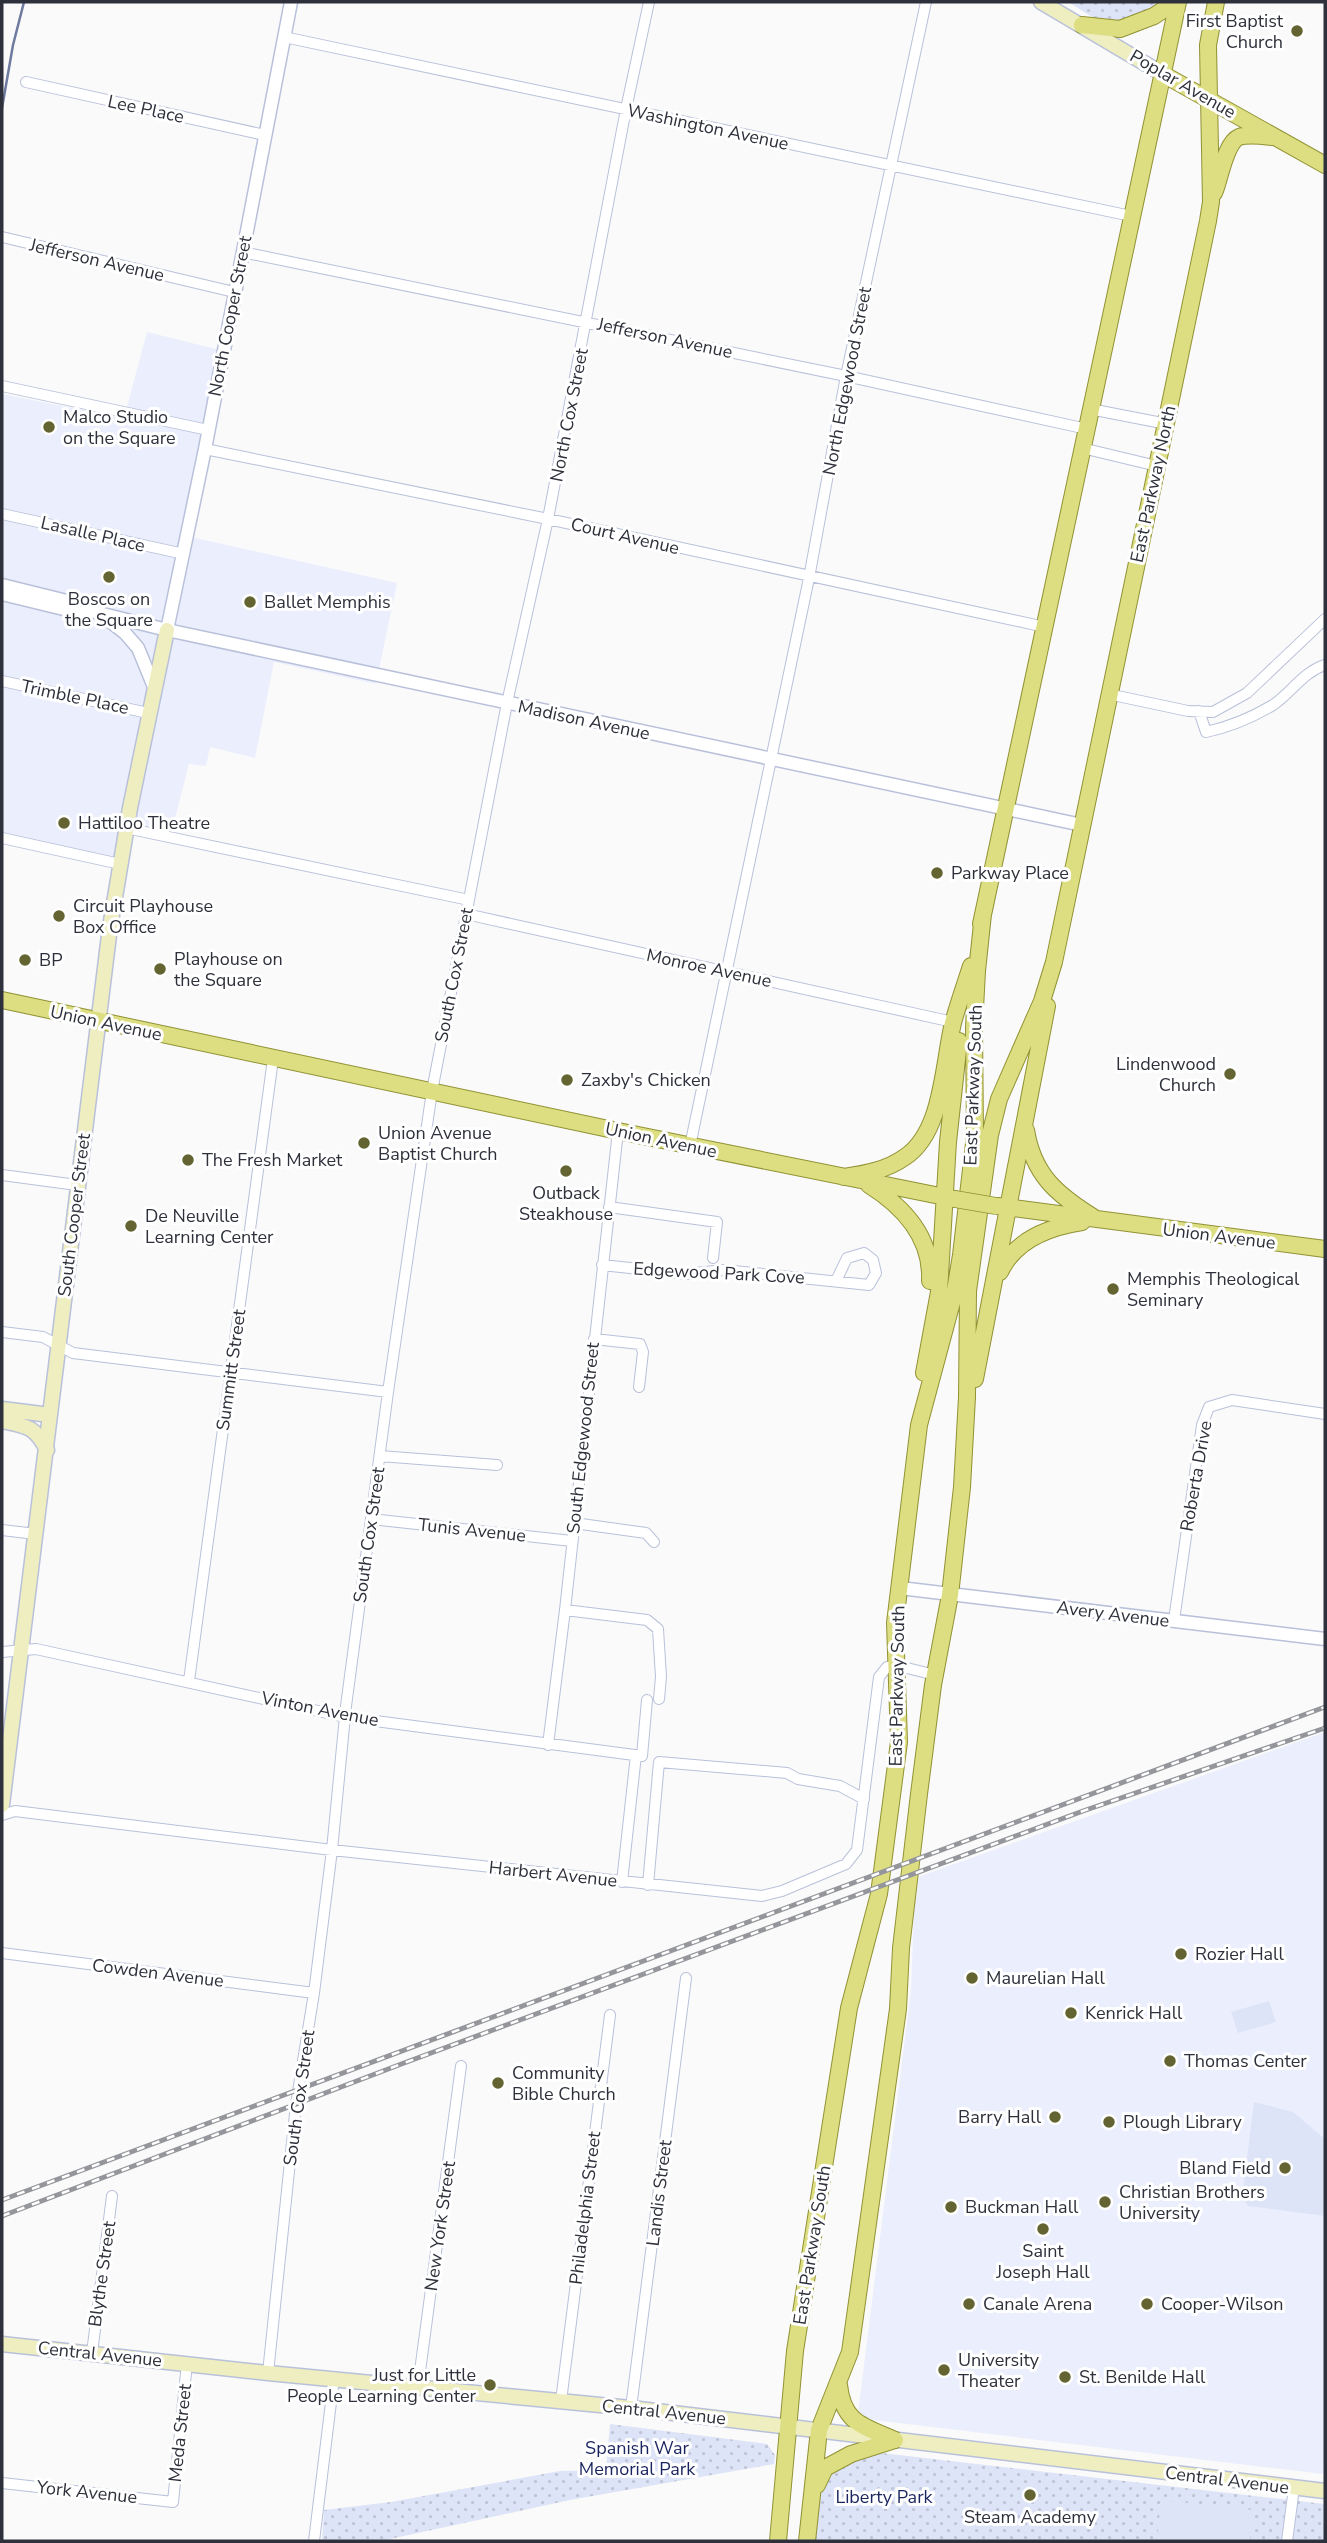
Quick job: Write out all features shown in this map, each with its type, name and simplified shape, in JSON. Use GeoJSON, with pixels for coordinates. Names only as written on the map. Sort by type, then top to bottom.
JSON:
{"type":"FeatureCollection","features":[{"type":"Feature","properties":{"kind":"main road","name":"Poplar Avenue"},"geometry":{"type":"LineString","coordinates":[[1041,2],[1325,165]]}},
{"type":"Feature","properties":{"kind":"main road"},"geometry":{"type":"LineString","coordinates":[[1082,25],[1120,29],[1154,16],[1176,2]]}},
{"type":"Feature","properties":{"kind":"main road"},"geometry":{"type":"LineString","coordinates":[[852,1179],[906,1157],[922,1141],[934,1117],[953,1023],[984,914],[1176,2]]}},
{"type":"Feature","properties":{"kind":"main road","name":"East Parkway North"},"geometry":{"type":"LineString","coordinates":[[1054,962],[1211,202],[1208,45],[1216,2]]}},
{"type":"Feature","properties":{"kind":"main road"},"geometry":{"type":"LineString","coordinates":[[1211,202],[1228,149],[1234,140],[1241,136],[1274,136]]}},
{"type":"Feature","properties":{"kind":"main road","name":"South Cooper Street"},"geometry":{"type":"LineString","coordinates":[[2,1805],[97,1021],[126,828],[167,630]]}},
{"type":"Feature","properties":{"kind":"main road","name":"East Parkway South"},"geometry":{"type":"LineString","coordinates":[[778,2541],[795,2351],[849,2008],[879,1894],[899,1742],[895,1623],[919,1424],[955,1291],[962,1242],[975,1135],[976,971],[984,914]]}},
{"type":"Feature","properties":{"kind":"main road"},"geometry":{"type":"LineString","coordinates":[[965,1430],[993,1284],[1002,1207],[1025,1121],[1054,962]]}},
{"type":"Feature","properties":{"kind":"main road","name":"East Parkway South"},"geometry":{"type":"LineString","coordinates":[[807,2541],[819,2430],[850,2352],[898,2009],[901,1948],[935,1675],[950,1595],[965,1430],[968,1292],[993,1117],[1042,1001],[1054,962]]}},
{"type":"Feature","properties":{"kind":"main road"},"geometry":{"type":"LineString","coordinates":[[926,1354],[939,1292],[949,1198],[954,1078],[971,964]]}},
{"type":"Feature","properties":{"kind":"main road","name":"Union Avenue"},"geometry":{"type":"LineString","coordinates":[[2,1000],[273,1059],[949,1198],[1325,1249]]}},
{"type":"Feature","properties":{"kind":"main road"},"geometry":{"type":"LineString","coordinates":[[1025,1121],[1029,1147],[1038,1168],[1053,1189],[1098,1220]]}},
{"type":"Feature","properties":{"kind":"main road"},"geometry":{"type":"LineString","coordinates":[[852,1179],[885,1195],[914,1224],[926,1245],[931,1264],[919,1424]]}},
{"type":"Feature","properties":{"kind":"main road"},"geometry":{"type":"LineString","coordinates":[[993,1284],[1003,1264],[1019,1246],[1065,1224],[1098,1220]]}},
{"type":"Feature","properties":{"kind":"main road"},"geometry":{"type":"LineString","coordinates":[[2,1409],[50,1415]]}},
{"type":"Feature","properties":{"kind":"main road"},"geometry":{"type":"LineString","coordinates":[[2,1420],[32,1428],[47,1450]]}},
{"type":"Feature","properties":{"kind":"main road","name":"Central Avenue"},"geometry":{"type":"LineString","coordinates":[[2,2344],[631,2408],[1325,2491]]}},
{"type":"Feature","properties":{"kind":"main road"},"geometry":{"type":"LineString","coordinates":[[839,2381],[844,2409],[868,2428],[895,2440]]}},
{"type":"Feature","properties":{"kind":"main road"},"geometry":{"type":"LineString","coordinates":[[812,2497],[825,2468],[851,2454],[895,2440]]}},
{"type":"Feature","properties":{"kind":"street","name":"North Cooper Street"},"geometry":{"type":"LineString","coordinates":[[167,630],[205,449],[291,2]]}},
{"type":"Feature","properties":{"kind":"street","name":"North Cox Street"},"geometry":{"type":"LineString","coordinates":[[508,703],[548,519],[649,2]]}},
{"type":"Feature","properties":{"kind":"street","name":"North Edgewood Street"},"geometry":{"type":"LineString","coordinates":[[771,760],[809,578],[846,376],[926,2]]}},
{"type":"Feature","properties":{"kind":"street","name":"Washington Avenue"},"geometry":{"type":"LineString","coordinates":[[284,37],[1131,216]]}},
{"type":"Feature","properties":{"kind":"street","name":"Lee Place"},"geometry":{"type":"LineString","coordinates":[[26,82],[265,135]]}},
{"type":"Feature","properties":{"kind":"street","name":"Jefferson Avenue"},"geometry":{"type":"LineString","coordinates":[[2,237],[234,292]]}},
{"type":"Feature","properties":{"kind":"street","name":"Jefferson Avenue"},"geometry":{"type":"LineString","coordinates":[[242,251],[846,376],[1087,429]]}},
{"type":"Feature","properties":{"kind":"street"},"geometry":{"type":"LineString","coordinates":[[2,386],[208,430]]}},
{"type":"Feature","properties":{"kind":"street"},"geometry":{"type":"LineString","coordinates":[[1090,409],[1167,424]]}},
{"type":"Feature","properties":{"kind":"street"},"geometry":{"type":"LineString","coordinates":[[1083,448],[1157,466]]}},
{"type":"Feature","properties":{"kind":"street","name":"Court Avenue"},"geometry":{"type":"LineString","coordinates":[[205,449],[548,519],[809,578],[1045,627]]}},
{"type":"Feature","properties":{"kind":"street","name":"Lasalle Place"},"geometry":{"type":"LineString","coordinates":[[2,514],[184,554]]}},
{"type":"Feature","properties":{"kind":"street","name":"Madison Avenue"},"geometry":{"type":"LineString","coordinates":[[2,585],[167,630],[1082,825]]}},
{"type":"Feature","properties":{"kind":"street","name":"Madison Avenue"},"geometry":{"type":"LineString","coordinates":[[2,594],[76,612],[92,611]]}},
{"type":"Feature","properties":{"kind":"street"},"geometry":{"type":"LineString","coordinates":[[92,611],[125,633],[138,648],[154,687]]}},
{"type":"Feature","properties":{"kind":"street"},"geometry":{"type":"LineString","coordinates":[[1108,694],[1213,712],[1247,693],[1325,618]]}},
{"type":"Feature","properties":{"kind":"street"},"geometry":{"type":"LineString","coordinates":[[1199,711],[1206,732],[1224,728],[1274,704],[1310,673],[1325,665]]}},
{"type":"Feature","properties":{"kind":"street","name":"Trimble Place"},"geometry":{"type":"LineString","coordinates":[[2,681],[148,713]]}},
{"type":"Feature","properties":{"kind":"street","name":"South Cox Street"},"geometry":{"type":"LineString","coordinates":[[268,2372],[296,2104],[314,1993],[345,1717],[388,1392],[432,1091],[508,703]]}},
{"type":"Feature","properties":{"kind":"street"},"geometry":{"type":"LineString","coordinates":[[690,1146],[771,760]]}},
{"type":"Feature","properties":{"kind":"street"},"geometry":{"type":"LineString","coordinates":[[126,828],[469,900]]}},
{"type":"Feature","properties":{"kind":"street"},"geometry":{"type":"LineString","coordinates":[[2,838],[120,864]]}},
{"type":"Feature","properties":{"kind":"street","name":"Monroe Avenue"},"geometry":{"type":"LineString","coordinates":[[466,914],[953,1023]]}},
{"type":"Feature","properties":{"kind":"street","name":"Summitt Street"},"geometry":{"type":"LineString","coordinates":[[189,1681],[273,1059]]}},
{"type":"Feature","properties":{"kind":"street","name":"South Edgewood Street"},"geometry":{"type":"LineString","coordinates":[[548,1745],[618,1131]]}},
{"type":"Feature","properties":{"kind":"street"},"geometry":{"type":"LineString","coordinates":[[2,1175],[77,1185]]}},
{"type":"Feature","properties":{"kind":"street"},"geometry":{"type":"LineString","coordinates":[[609,1207],[717,1222],[713,1258]]}},
{"type":"Feature","properties":{"kind":"street","name":"Edgewood Park Cove"},"geometry":{"type":"LineString","coordinates":[[603,1265],[686,1275],[724,1270],[836,1281]]}},
{"type":"Feature","properties":{"kind":"street"},"geometry":{"type":"LineString","coordinates":[[2,1332],[43,1338],[73,1353],[388,1392]]}},
{"type":"Feature","properties":{"kind":"street"},"geometry":{"type":"LineString","coordinates":[[594,1339],[640,1343],[643,1352],[639,1387]]}},
{"type":"Feature","properties":{"kind":"street","name":"Roberta Drive"},"geometry":{"type":"LineString","coordinates":[[1174,1620],[1202,1425],[1209,1407],[1232,1400],[1325,1414]]}},
{"type":"Feature","properties":{"kind":"street"},"geometry":{"type":"LineString","coordinates":[[380,1456],[497,1465]]}},
{"type":"Feature","properties":{"kind":"street","name":"Tunis Avenue"},"geometry":{"type":"LineString","coordinates":[[371,1519],[572,1541]]}},
{"type":"Feature","properties":{"kind":"street"},"geometry":{"type":"LineString","coordinates":[[575,1523],[646,1533],[653,1542]]}},
{"type":"Feature","properties":{"kind":"street"},"geometry":{"type":"LineString","coordinates":[[2,1530],[36,1534]]}},
{"type":"Feature","properties":{"kind":"street","name":"Avery Avenue"},"geometry":{"type":"LineString","coordinates":[[900,1588],[1325,1639]]}},
{"type":"Feature","properties":{"kind":"street"},"geometry":{"type":"LineString","coordinates":[[565,1610],[654,1623],[659,1629],[659,1699]]}},
{"type":"Feature","properties":{"kind":"street","name":"Vinton Avenue"},"geometry":{"type":"LineString","coordinates":[[2,1652],[36,1649],[345,1717],[639,1755]]}},
{"type":"Feature","properties":{"kind":"street"},"geometry":{"type":"LineString","coordinates":[[895,1665],[935,1675]]}},
{"type":"Feature","properties":{"kind":"street","name":"Harbert Avenue"},"geometry":{"type":"LineString","coordinates":[[2,1815],[15,1811],[332,1850],[762,1896],[782,1891],[846,1864],[858,1850],[879,1677],[887,1667],[895,1665]]}},
{"type":"Feature","properties":{"kind":"street"},"geometry":{"type":"LineString","coordinates":[[622,1882],[648,1700]]}},
{"type":"Feature","properties":{"kind":"street"},"geometry":{"type":"LineString","coordinates":[[648,1885],[659,1762],[787,1773],[798,1779],[840,1786],[864,1799]]}},
{"type":"Feature","properties":{"kind":"street","name":"Cowden Avenue"},"geometry":{"type":"LineString","coordinates":[[2,1953],[314,1993]]}},
{"type":"Feature","properties":{"kind":"street","name":"Landis Street"},"geometry":{"type":"LineString","coordinates":[[631,2408],[686,1978]]}},
{"type":"Feature","properties":{"kind":"street","name":"Philadelphia Street"},"geometry":{"type":"LineString","coordinates":[[561,2401],[610,2015]]}},
{"type":"Feature","properties":{"kind":"street","name":"New York Street"},"geometry":{"type":"LineString","coordinates":[[418,2386],[461,2066]]}},
{"type":"Feature","properties":{"kind":"street","name":"Blythe Street"},"geometry":{"type":"LineString","coordinates":[[92,2353],[112,2196]]}},
{"type":"Feature","properties":{"kind":"street","name":"Meda Street"},"geometry":{"type":"LineString","coordinates":[[173,2502],[187,2363]]}},
{"type":"Feature","properties":{"kind":"street"},"geometry":{"type":"LineString","coordinates":[[314,2541],[334,2378]]}},
{"type":"Feature","properties":{"kind":"street","name":"York Avenue"},"geometry":{"type":"LineString","coordinates":[[2,2483],[173,2502]]}},
{"type":"Feature","properties":{"kind":"street"},"geometry":{"type":"LineString","coordinates":[[1287,2541],[1293,2488]]}},
{"type":"Feature","properties":{"kind":"shaded area"},"geometry":{"type":"Polygon","coordinates":[[[147,332],[224,351],[187,536],[397,583],[376,684],[274,662],[255,758],[210,747],[206,766],[189,764],[171,834],[125,824],[117,859],[2,834],[2,394],[124,418],[147,332]]]}},
{"type":"Feature","properties":{"kind":"shaded area","name":"Christian Brothers University"},"geometry":{"type":"Polygon","coordinates":[[[1325,1732],[1323,2474],[865,2419],[858,2413],[911,1990],[915,1878],[1325,1732]]]}},
{"type":"Feature","properties":{"kind":"green space"},"geometry":{"type":"Polygon","coordinates":[[[1068,2],[1161,2],[1134,19],[1110,23],[1094,18],[1068,2]]]}},
{"type":"Feature","properties":{"kind":"green space"},"geometry":{"type":"Polygon","coordinates":[[[1269,2001],[1276,2022],[1238,2033],[1231,2012],[1269,2001]]]}},
{"type":"Feature","properties":{"kind":"green space","name":"Bland Field"},"geometry":{"type":"Polygon","coordinates":[[[1254,2102],[1293,2112],[1325,2139],[1325,2216],[1248,2206],[1242,2198],[1254,2102]]]}},
{"type":"Feature","properties":{"kind":"green space","name":"Spanish War Memorial Park"},"geometry":{"type":"Polygon","coordinates":[[[610,2424],[767,2444],[775,2455],[774,2464],[570,2500],[381,2541],[322,2541],[324,2510],[391,2502],[560,2471],[606,2470],[610,2424]]]}},
{"type":"Feature","properties":{"kind":"green space","name":"Liberty Park"},"geometry":{"type":"Polygon","coordinates":[[[873,2452],[1325,2504],[1325,2541],[815,2541],[823,2475],[873,2452]]]}},
{"type":"Feature","properties":{"kind":"green space"},"geometry":{"type":"Polygon","coordinates":[[[1161,2500],[1253,2510],[1250,2541],[1157,2541],[1161,2500]]]}},
{"type":"Feature","properties":{"kind":"waterway"},"geometry":{"type":"LineString","coordinates":[[2,108],[24,2]]}},
{"type":"Feature","properties":{"kind":"railway"},"geometry":{"type":"LineString","coordinates":[[2,2200],[1325,1707]]}},
{"type":"Feature","properties":{"kind":"railway"},"geometry":{"type":"LineString","coordinates":[[2,2216],[404,2063],[1083,1811],[1325,1728]]}},
{"type":"Feature","properties":{"kind":"place","name":"First Baptist Church"},"geometry":{"type":"Point","coordinates":[1297,31]}},
{"type":"Feature","properties":{"kind":"place","name":"Malco Studio on the Square"},"geometry":{"type":"Point","coordinates":[49,427]}},
{"type":"Feature","properties":{"kind":"place","name":"Boscos on the Square"},"geometry":{"type":"Point","coordinates":[109,577]}},
{"type":"Feature","properties":{"kind":"place","name":"Ballet Memphis"},"geometry":{"type":"Point","coordinates":[250,602]}},
{"type":"Feature","properties":{"kind":"place","name":"Hattiloo Theatre"},"geometry":{"type":"Point","coordinates":[64,823]}},
{"type":"Feature","properties":{"kind":"place","name":"Parkway Place"},"geometry":{"type":"Point","coordinates":[937,873]}},
{"type":"Feature","properties":{"kind":"place","name":"Circuit Playhouse Box Office"},"geometry":{"type":"Point","coordinates":[59,916]}},
{"type":"Feature","properties":{"kind":"place","name":"BP"},"geometry":{"type":"Point","coordinates":[25,960]}},
{"type":"Feature","properties":{"kind":"place","name":"Playhouse on the Square"},"geometry":{"type":"Point","coordinates":[160,969]}},
{"type":"Feature","properties":{"kind":"place","name":"Lindenwood Church"},"geometry":{"type":"Point","coordinates":[1230,1074]}},
{"type":"Feature","properties":{"kind":"place","name":"Zaxby's Chicken"},"geometry":{"type":"Point","coordinates":[567,1080]}},
{"type":"Feature","properties":{"kind":"place","name":"Union Avenue Baptist Church"},"geometry":{"type":"Point","coordinates":[364,1143]}},
{"type":"Feature","properties":{"kind":"place","name":"The Fresh Market"},"geometry":{"type":"Point","coordinates":[188,1160]}},
{"type":"Feature","properties":{"kind":"place","name":"Outback Steakhouse"},"geometry":{"type":"Point","coordinates":[566,1171]}},
{"type":"Feature","properties":{"kind":"place","name":"De Neuville Learning Center"},"geometry":{"type":"Point","coordinates":[131,1226]}},
{"type":"Feature","properties":{"kind":"place","name":"Memphis Theological Seminary"},"geometry":{"type":"Point","coordinates":[1113,1289]}},
{"type":"Feature","properties":{"kind":"place","name":"Rozier Hall"},"geometry":{"type":"Point","coordinates":[1181,1954]}},
{"type":"Feature","properties":{"kind":"place","name":"Maurelian Hall"},"geometry":{"type":"Point","coordinates":[972,1978]}},
{"type":"Feature","properties":{"kind":"place","name":"Kenrick Hall"},"geometry":{"type":"Point","coordinates":[1071,2013]}},
{"type":"Feature","properties":{"kind":"place","name":"Thomas Center"},"geometry":{"type":"Point","coordinates":[1170,2061]}},
{"type":"Feature","properties":{"kind":"place","name":"Community Bible Church"},"geometry":{"type":"Point","coordinates":[498,2083]}},
{"type":"Feature","properties":{"kind":"place","name":"Barry Hall"},"geometry":{"type":"Point","coordinates":[1055,2117]}},
{"type":"Feature","properties":{"kind":"place","name":"Plough Library"},"geometry":{"type":"Point","coordinates":[1109,2122]}},
{"type":"Feature","properties":{"kind":"place","name":"Bland Field"},"geometry":{"type":"Point","coordinates":[1285,2168]}},
{"type":"Feature","properties":{"kind":"place","name":"Christian Brothers University"},"geometry":{"type":"Point","coordinates":[1105,2202]}},
{"type":"Feature","properties":{"kind":"place","name":"Buckman Hall"},"geometry":{"type":"Point","coordinates":[951,2207]}},
{"type":"Feature","properties":{"kind":"place","name":"Saint Joseph Hall"},"geometry":{"type":"Point","coordinates":[1043,2229]}},
{"type":"Feature","properties":{"kind":"place","name":"Canale Arena"},"geometry":{"type":"Point","coordinates":[969,2304]}},
{"type":"Feature","properties":{"kind":"place","name":"Cooper-Wilson"},"geometry":{"type":"Point","coordinates":[1147,2304]}},
{"type":"Feature","properties":{"kind":"place","name":"University Theater"},"geometry":{"type":"Point","coordinates":[944,2370]}},
{"type":"Feature","properties":{"kind":"place","name":"St. Benilde Hall"},"geometry":{"type":"Point","coordinates":[1065,2377]}},
{"type":"Feature","properties":{"kind":"place","name":"Just for Little People Learning Center"},"geometry":{"type":"Point","coordinates":[490,2385]}},
{"type":"Feature","properties":{"kind":"place","name":"Steam Academy"},"geometry":{"type":"Point","coordinates":[1030,2495]}}]}
